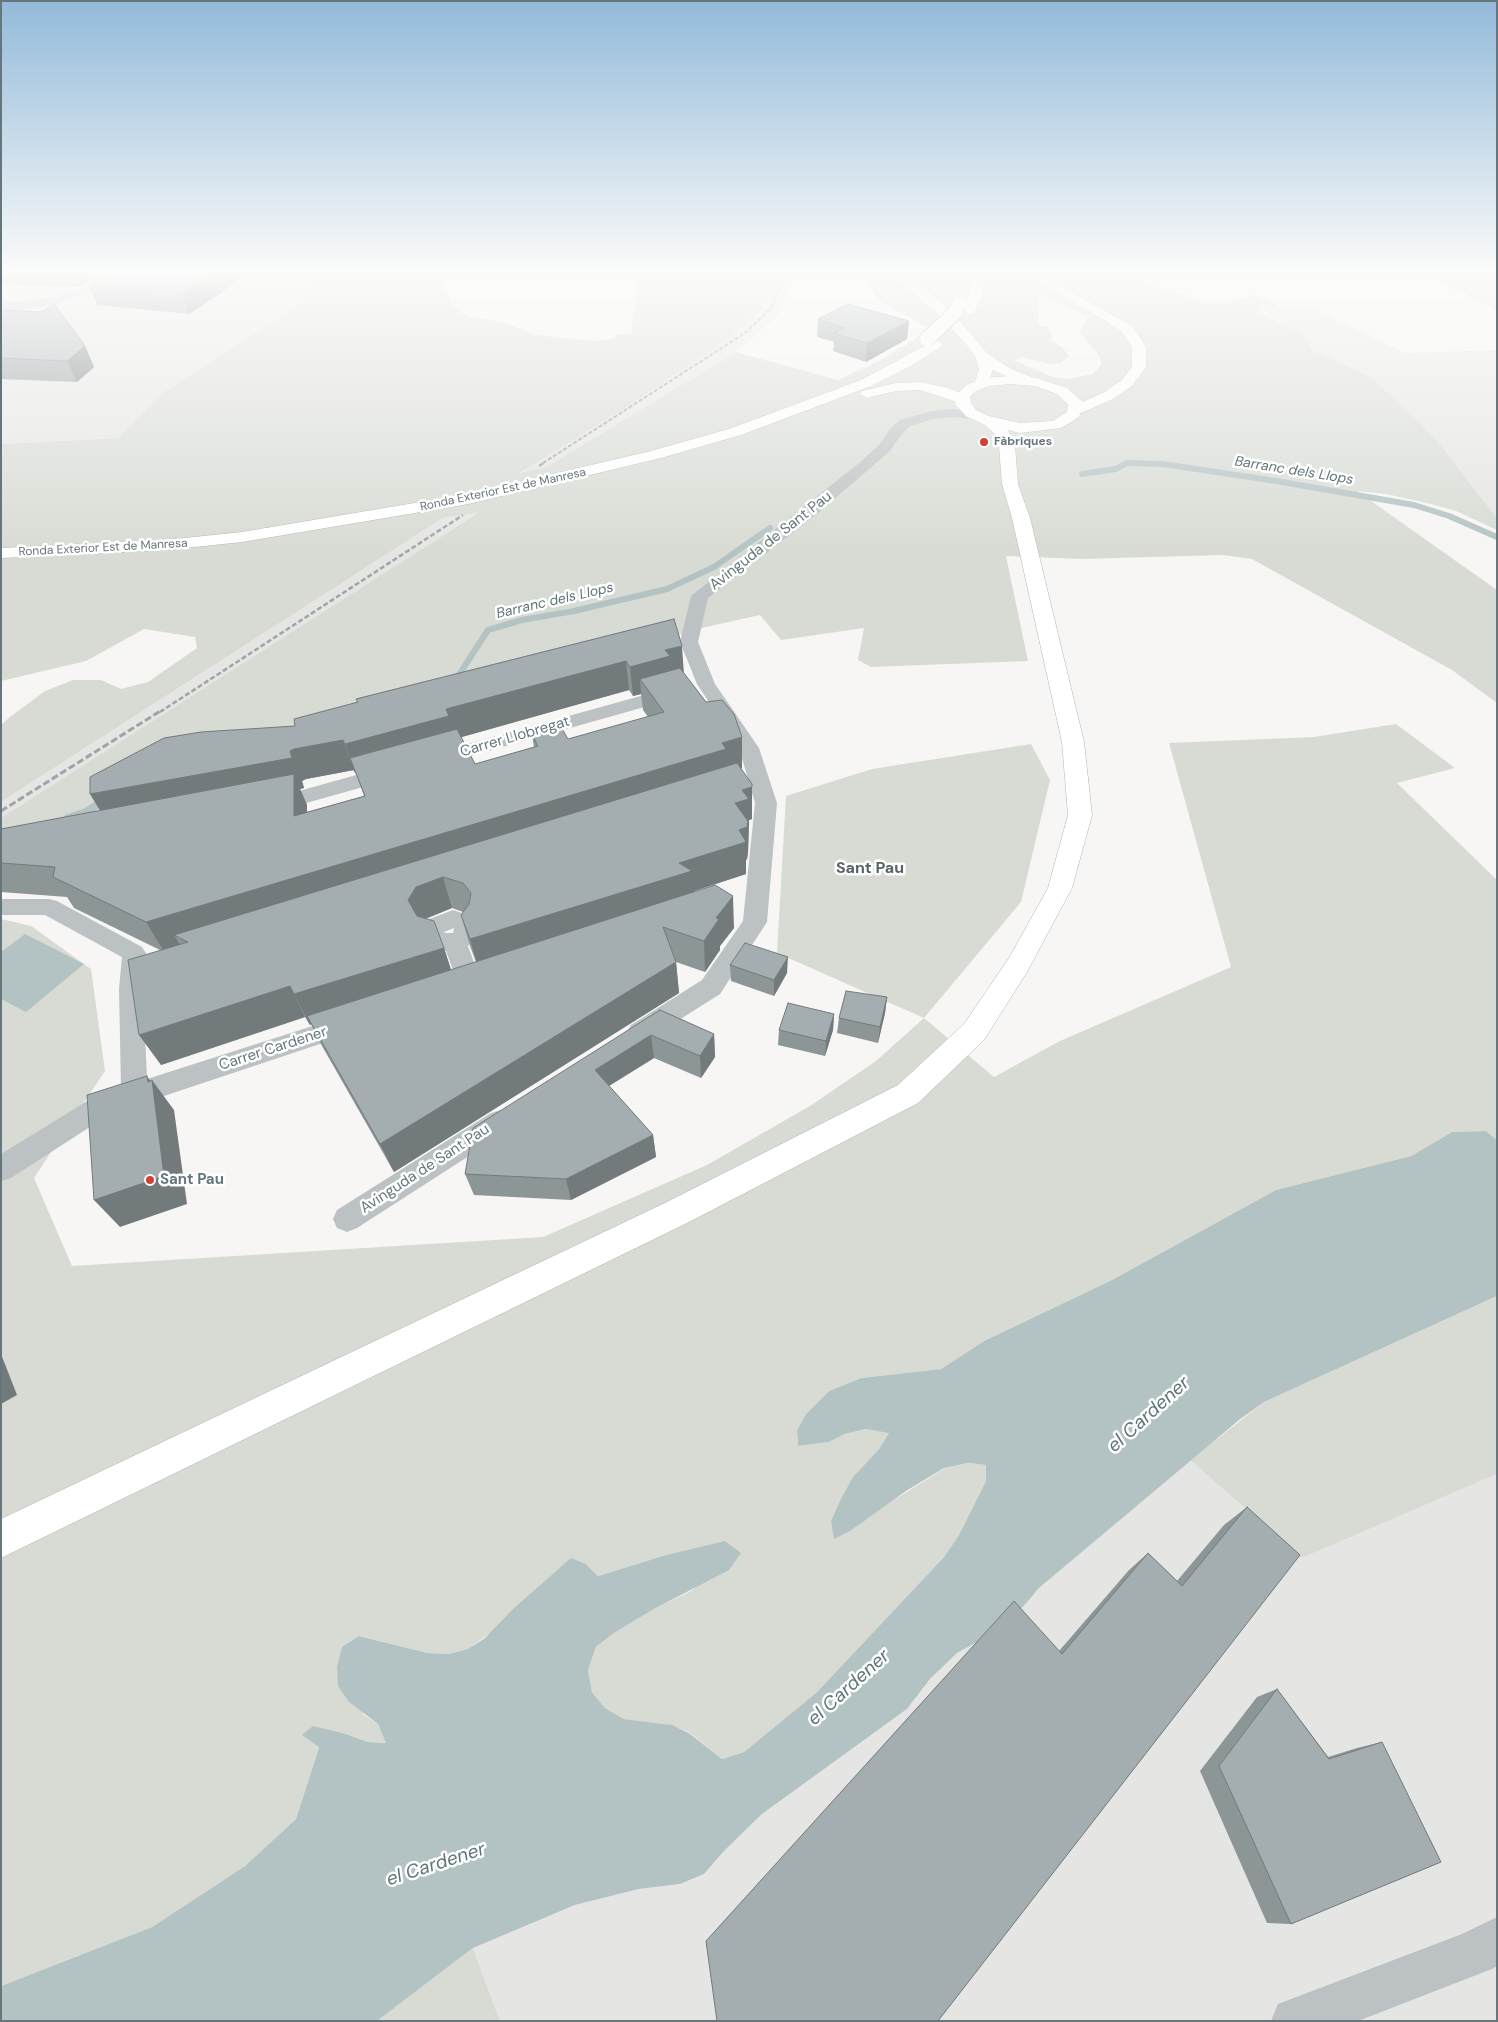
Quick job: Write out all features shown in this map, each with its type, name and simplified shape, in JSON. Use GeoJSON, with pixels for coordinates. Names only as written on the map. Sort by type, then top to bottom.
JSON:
{"type":"FeatureCollection","features":[{"type":"Feature","properties":{"kind":"main road","name":"Ronda Exterior Est de Manresa"},"geometry":{"type":"LineString","coordinates":[[1,540],[120,534],[287,519],[369,507],[564,469],[643,450],[760,416],[865,375],[879,367]]}},
{"type":"Feature","properties":{"kind":"main road","name":"Ronda Exterior Est de Manresa"},"geometry":{"type":"LineString","coordinates":[[1,553],[137,547],[242,538],[460,501],[655,455],[735,432],[833,396],[897,367]]}},
{"type":"Feature","properties":{"kind":"main road"},"geometry":{"type":"LineString","coordinates":[[980,384],[986,370],[985,367]]}},
{"type":"Feature","properties":{"kind":"main road"},"geometry":{"type":"LineString","coordinates":[[999,367],[1029,381]]}},
{"type":"Feature","properties":{"kind":"main road"},"geometry":{"type":"LineString","coordinates":[[242,538],[317,530],[391,519],[472,506],[568,486],[721,445],[874,391],[890,388],[927,387],[963,409],[991,422],[1020,428],[1048,426],[1067,420],[1076,410],[1108,396],[1127,384],[1139,367]]}},
{"type":"Feature","properties":{"kind":"main road"},"geometry":{"type":"LineString","coordinates":[[963,409],[968,390],[980,384],[1003,380],[1029,381],[1049,385],[1067,394],[1076,403],[1076,410]]}},
{"type":"Feature","properties":{"kind":"main road"},"geometry":{"type":"LineString","coordinates":[[1,1539],[678,1212],[908,1094],[974,1032],[1018,965],[1060,888],[1080,815],[1073,742],[1017,505],[1010,484],[1007,446],[1003,434],[991,422]]}},
{"type":"Feature","properties":{"kind":"main road"},"geometry":{"type":"LineString","coordinates":[[1032,439],[1048,426]]}},
{"type":"Feature","properties":{"kind":"main road"},"geometry":{"type":"LineString","coordinates":[[1017,505],[1022,490],[1024,462]]}},
{"type":"Feature","properties":{"kind":"street","name":"Avinguda de Sant Pau"},"geometry":{"type":"LineString","coordinates":[[620,1045],[711,987],[755,922],[766,803],[749,782],[749,748],[706,684],[689,642],[700,596],[812,510],[864,467],[885,448],[895,432],[905,423],[922,416],[963,409]]}},
{"type":"Feature","properties":{"kind":"street","name":"Carrer Llobregat"},"geometry":{"type":"LineString","coordinates":[[251,807],[299,798],[706,684]]}},
{"type":"Feature","properties":{"kind":"street"},"geometry":{"type":"LineString","coordinates":[[1,907],[49,907],[134,953],[143,971],[131,989],[134,1094]]}},
{"type":"Feature","properties":{"kind":"street"},"geometry":{"type":"LineString","coordinates":[[443,912],[435,926],[433,936],[441,942],[455,942],[470,985]]}},
{"type":"Feature","properties":{"kind":"street","name":"Carrer Cardener"},"geometry":{"type":"LineString","coordinates":[[1,1169],[100,1106],[369,1018]]}},
{"type":"Feature","properties":{"kind":"street","name":"Avinguda de Sant Pau"},"geometry":{"type":"LineString","coordinates":[[347,1219],[521,1108]]}},
{"type":"Feature","properties":{"kind":"street"},"geometry":{"type":"LineString","coordinates":[[1295,2021],[1475,1952],[1497,1940]]}},
{"type":"Feature","properties":{"kind":"shaded area"},"geometry":{"type":"Polygon","coordinates":[[[1,367],[202,367],[164,392],[118,438],[1,444],[1,367]]]}},
{"type":"Feature","properties":{"kind":"shaded area"},"geometry":{"type":"Polygon","coordinates":[[[202,367],[686,367],[619,412],[519,473],[546,467],[711,367],[792,367],[838,380],[865,367],[1030,367],[1053,377],[1067,379],[1093,374],[1099,367],[1350,367],[1371,377],[1434,437],[1497,518],[1497,530],[1456,511],[1431,504],[1386,494],[1357,491],[1497,590],[1497,703],[1452,670],[1252,559],[1223,555],[1081,559],[1006,556],[1028,661],[871,667],[858,660],[864,628],[781,640],[760,615],[706,627],[438,706],[175,768],[83,818],[1,843],[1,818],[480,512],[443,518],[1,802],[1,725],[10,717],[45,691],[73,680],[101,680],[121,689],[148,682],[197,648],[195,637],[144,629],[86,661],[1,681],[1,444],[118,438],[164,392],[202,367]]]}},
{"type":"Feature","properties":{"kind":"shaded area"},"geometry":{"type":"Polygon","coordinates":[[[686,367],[711,367],[546,467],[517,473],[619,412],[686,367]]]}},
{"type":"Feature","properties":{"kind":"shaded area"},"geometry":{"type":"Polygon","coordinates":[[[1350,367],[1497,367],[1497,518],[1434,437],[1371,377],[1350,367]]]}},
{"type":"Feature","properties":{"kind":"shaded area"},"geometry":{"type":"Polygon","coordinates":[[[482,511],[1,818],[1,802],[443,518],[482,511]]]}},
{"type":"Feature","properties":{"kind":"shaded area"},"geometry":{"type":"Polygon","coordinates":[[[1396,724],[1455,768],[1397,783],[1497,880],[1497,1140],[1486,1131],[1452,1132],[1411,1156],[1276,1190],[1110,1281],[984,1341],[941,1369],[861,1378],[829,1391],[806,1414],[797,1430],[798,1446],[829,1442],[845,1434],[866,1429],[890,1432],[879,1449],[853,1477],[831,1521],[884,1506],[945,1468],[968,1463],[986,1465],[986,1481],[959,1535],[944,1557],[816,1693],[744,1752],[722,1759],[689,1732],[671,1725],[624,1719],[605,1708],[592,1692],[588,1670],[596,1647],[614,1633],[654,1609],[691,1591],[740,1553],[724,1542],[666,1555],[598,1576],[586,1564],[468,1649],[449,1654],[428,1653],[360,1636],[363,1714],[378,1724],[387,1743],[368,1742],[346,1734],[319,1746],[296,1819],[245,1866],[152,1927],[1,1986],[1,919],[31,926],[91,969],[105,1071],[34,1178],[72,1266],[543,1237],[707,1165],[810,1106],[876,1061],[924,1018],[994,1077],[1060,1041],[1231,967],[1169,743],[1314,737],[1396,724]]]}},
{"type":"Feature","properties":{"kind":"shaded area"},"geometry":{"type":"Polygon","coordinates":[[[1031,744],[1050,780],[1021,902],[924,1018],[777,953],[786,796],[872,769],[1031,744]]]}},
{"type":"Feature","properties":{"kind":"shaded area"},"geometry":{"type":"Polygon","coordinates":[[[1497,1296],[1497,1474],[1302,1558],[1190,1460],[1264,1402],[1497,1296]]]}},
{"type":"Feature","properties":{"kind":"shaded area"},"geometry":{"type":"Polygon","coordinates":[[[1190,1460],[1302,1558],[1497,1474],[1497,2021],[500,2021],[473,1948],[575,1905],[639,1889],[680,1884],[704,1874],[724,1851],[762,1814],[907,1709],[930,1679],[957,1653],[988,1636],[1016,1615],[1039,1588],[1190,1460]]]}},
{"type":"Feature","properties":{"kind":"shaded area"},"geometry":{"type":"Polygon","coordinates":[[[473,1948],[500,2021],[377,2021],[473,1948]]]}},
{"type":"Feature","properties":{"kind":"water"},"geometry":{"type":"Polygon","coordinates":[[[25,934],[84,964],[26,1012],[1,999],[1,952],[25,934]]]}},
{"type":"Feature","properties":{"kind":"water","name":"el Cardener"},"geometry":{"type":"Polygon","coordinates":[[[1486,1131],[1497,1140],[1497,1296],[1264,1402],[1239,1420],[1039,1588],[1016,1615],[988,1636],[957,1653],[930,1679],[907,1709],[762,1814],[724,1851],[704,1874],[680,1884],[639,1889],[575,1905],[473,1948],[377,2021],[1,2021],[1,1986],[152,1927],[245,1866],[296,1819],[319,1747],[302,1735],[313,1726],[346,1734],[368,1742],[386,1743],[378,1724],[349,1702],[338,1686],[337,1667],[342,1647],[359,1636],[428,1653],[449,1654],[468,1649],[485,1638],[513,1609],[571,1558],[586,1564],[598,1576],[666,1555],[725,1541],[741,1553],[729,1570],[654,1609],[614,1633],[596,1647],[588,1670],[592,1692],[605,1708],[624,1719],[672,1725],[689,1733],[722,1759],[744,1752],[816,1693],[944,1557],[959,1535],[986,1481],[986,1465],[968,1463],[944,1468],[906,1491],[850,1531],[834,1539],[831,1521],[841,1499],[853,1477],[879,1449],[889,1433],[866,1429],[845,1434],[829,1442],[798,1446],[797,1430],[806,1414],[829,1391],[861,1378],[941,1369],[984,1341],[1110,1281],[1276,1190],[1411,1156],[1452,1132],[1486,1131]]]}},
{"type":"Feature","properties":{"kind":"building"},"geometry":{"type":"Polygon","coordinates":[[[674,619],[682,646],[665,650],[670,656],[630,667],[626,661],[446,709],[449,716],[345,744],[343,740],[294,749],[290,751],[292,758],[90,794],[90,777],[164,738],[201,732],[295,726],[294,719],[358,702],[356,699],[674,619]]]}},
{"type":"Feature","properties":{"kind":"building"},"geometry":{"type":"Polygon","coordinates":[[[680,668],[706,702],[722,700],[734,714],[742,737],[722,743],[726,749],[146,922],[53,877],[55,867],[1,863],[1,829],[294,774],[294,816],[365,796],[350,758],[457,729],[475,764],[538,746],[532,735],[561,727],[568,739],[664,712],[640,679],[680,668]]]}},
{"type":"Feature","properties":{"kind":"building"},"geometry":{"type":"Polygon","coordinates":[[[737,763],[752,784],[752,787],[742,790],[749,799],[735,803],[748,821],[747,827],[739,830],[746,842],[679,863],[692,871],[470,939],[461,915],[469,904],[471,893],[463,883],[443,877],[416,887],[408,900],[417,916],[434,921],[444,948],[294,994],[290,986],[139,1035],[128,960],[188,942],[174,935],[737,763]]]}},
{"type":"Feature","properties":{"kind":"building"},"geometry":{"type":"Polygon","coordinates":[[[715,885],[733,896],[716,918],[719,919],[704,941],[663,927],[676,962],[380,1144],[307,1016],[715,885]]]}},
{"type":"Feature","properties":{"kind":"building"},"geometry":{"type":"Polygon","coordinates":[[[745,943],[788,957],[774,980],[730,965],[745,943]]]}},
{"type":"Feature","properties":{"kind":"building"},"geometry":{"type":"Polygon","coordinates":[[[846,991],[887,997],[880,1027],[839,1018],[846,991]]]}},
{"type":"Feature","properties":{"kind":"building"},"geometry":{"type":"Polygon","coordinates":[[[788,1003],[834,1014],[826,1041],[779,1030],[788,1003]]]}},
{"type":"Feature","properties":{"kind":"building"},"geometry":{"type":"Polygon","coordinates":[[[660,1010],[714,1034],[700,1056],[651,1035],[595,1070],[653,1135],[566,1179],[465,1174],[473,1128],[660,1010]]]}},
{"type":"Feature","properties":{"kind":"building"},"geometry":{"type":"Polygon","coordinates":[[[147,1076],[148,1082],[152,1080],[164,1176],[94,1200],[87,1095],[147,1076]]]}},
{"type":"Feature","properties":{"kind":"building"},"geometry":{"type":"Polygon","coordinates":[[[1247,1507],[1300,1555],[938,2021],[717,2021],[706,1941],[1014,1601],[1062,1654],[1148,1553],[1182,1586],[1247,1507]]]}},
{"type":"Feature","properties":{"kind":"building"},"geometry":{"type":"Polygon","coordinates":[[[1277,1689],[1329,1759],[1382,1742],[1441,1862],[1291,1924],[1219,1766],[1277,1689]]]}},
{"type":"Feature","properties":{"kind":"waterway","name":"Barranc dels Llops"},"geometry":{"type":"LineString","coordinates":[[1082,474],[1116,469],[1127,463]]}},
{"type":"Feature","properties":{"kind":"waterway","name":"Barranc dels Llops"},"geometry":{"type":"LineString","coordinates":[[1127,463],[1133,463]]}},
{"type":"Feature","properties":{"kind":"waterway","name":"Barranc dels Llops"},"geometry":{"type":"LineString","coordinates":[[1127,463],[1163,464],[1414,505],[1449,516],[1497,537]]}},
{"type":"Feature","properties":{"kind":"waterway","name":"Barranc dels Llops"},"geometry":{"type":"LineString","coordinates":[[455,681],[488,630],[522,620],[574,611],[667,589],[714,567],[770,528]]}},
{"type":"Feature","properties":{"kind":"waterway","name":"Barranc dels Llops"},"geometry":{"type":"LineString","coordinates":[[68,818],[86,812],[105,800]]}},
{"type":"Feature","properties":{"kind":"railway"},"geometry":{"type":"LineString","coordinates":[[543,463],[692,367]]}},
{"type":"Feature","properties":{"kind":"railway"},"geometry":{"type":"LineString","coordinates":[[539,466],[545,462]]}},
{"type":"Feature","properties":{"kind":"railway"},"geometry":{"type":"LineString","coordinates":[[160,712],[463,515]]}},
{"type":"Feature","properties":{"kind":"railway"},"geometry":{"type":"LineString","coordinates":[[1,811],[162,710]]}},
{"type":"Feature","properties":{"kind":"place","name":"Fàbriques"},"geometry":{"type":"Point","coordinates":[984,442]}},
{"type":"Feature","properties":{"kind":"place","name":"Sant Pau"},"geometry":{"type":"Point","coordinates":[150,1180]}},
{"type":"Feature","properties":{"kind":"district","name":"Sant Pau"},"geometry":{"type":"Point","coordinates":[870,869]}}]}
